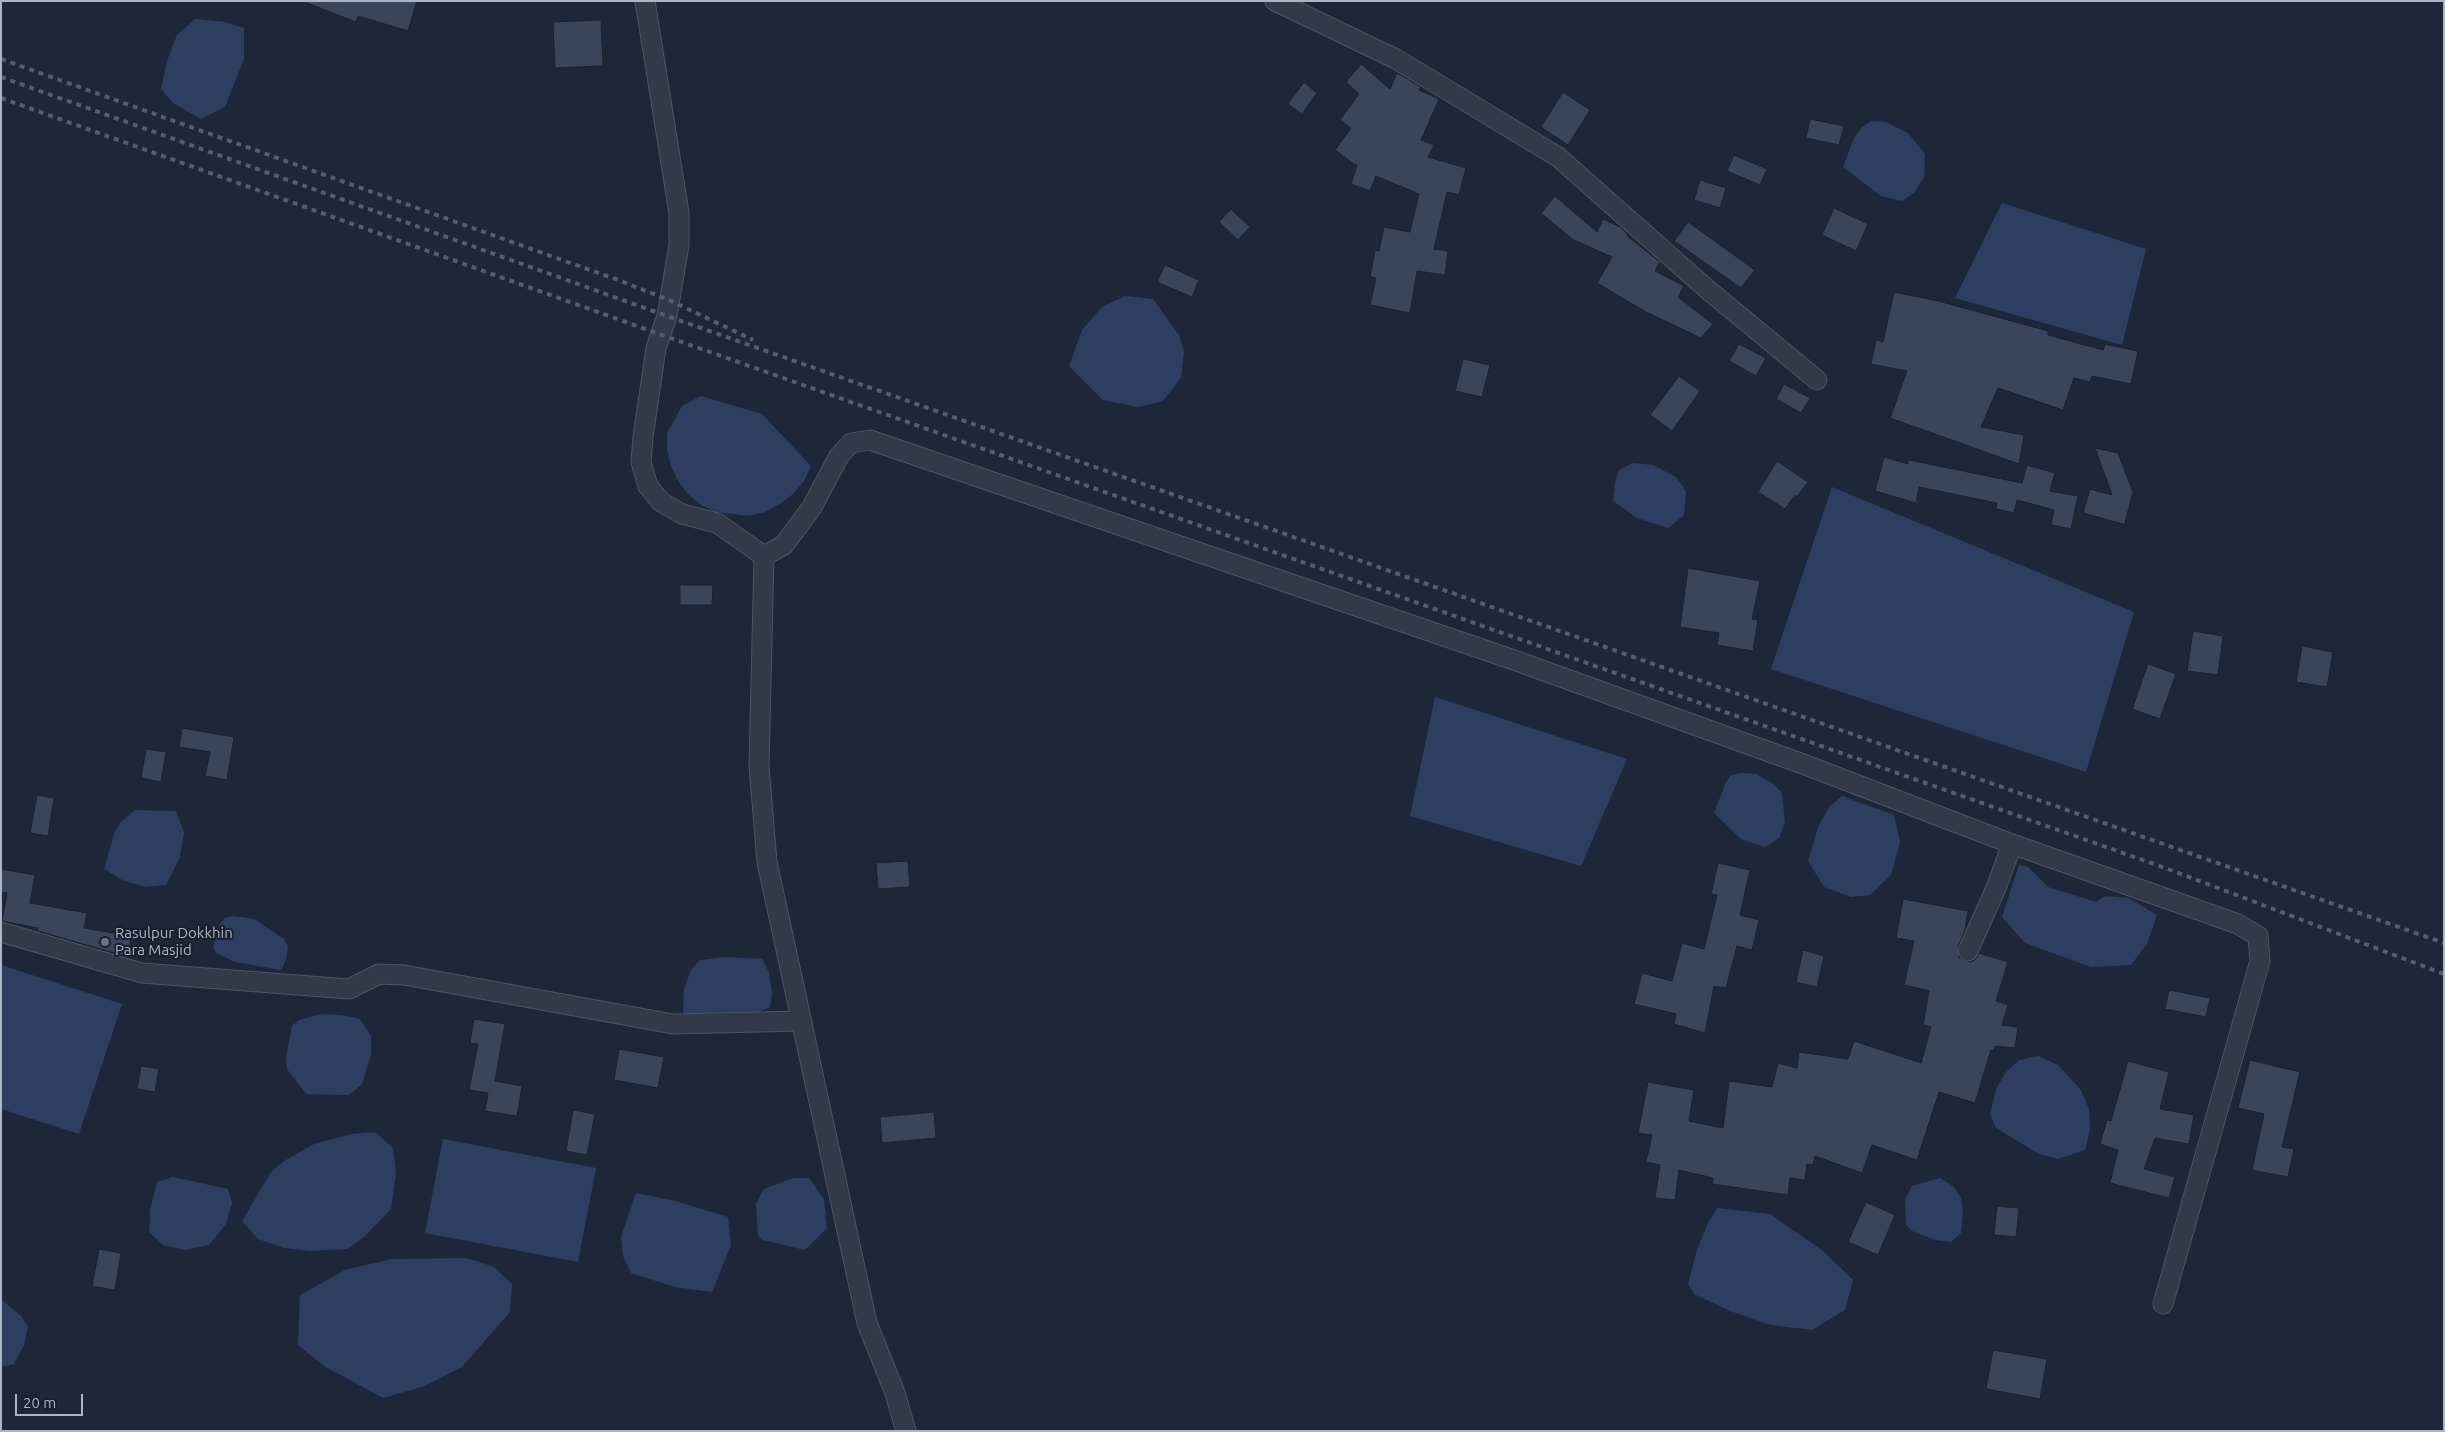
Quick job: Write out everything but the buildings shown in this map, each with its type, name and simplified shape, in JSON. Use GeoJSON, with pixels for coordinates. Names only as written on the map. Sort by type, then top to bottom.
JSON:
{"type":"FeatureCollection","features":[{"type":"Feature","properties":{"kind":"street"},"geometry":{"type":"LineString","coordinates":[[645,1],[679,213],[679,245],[667,316],[656,348],[643,437],[642,462],[648,486],[661,502],[682,514],[717,523],[764,556]]}},
{"type":"Feature","properties":{"kind":"street"},"geometry":{"type":"LineString","coordinates":[[1275,1],[1396,59],[1558,157],[1707,289],[1816,380]]}},
{"type":"Feature","properties":{"kind":"street"},"geometry":{"type":"LineString","coordinates":[[764,556],[784,545],[812,507],[839,456],[851,443],[870,440],[1511,659],[1803,764],[2012,844],[2238,924],[2258,936],[2260,961],[2164,1304]]}},
{"type":"Feature","properties":{"kind":"street"},"geometry":{"type":"LineString","coordinates":[[764,556],[760,776],[767,862],[867,1323],[895,1393],[906,1431]]}},
{"type":"Feature","properties":{"kind":"street"},"geometry":{"type":"LineString","coordinates":[[1968,951],[1996,888],[2012,844]]}},
{"type":"Feature","properties":{"kind":"street"},"geometry":{"type":"LineString","coordinates":[[1,932],[142,974],[349,989],[380,974],[404,975],[673,1024],[802,1021]]}},
{"type":"Feature","properties":{"kind":"water"},"geometry":{"type":"Polygon","coordinates":[[[195,19],[225,22],[244,28],[244,59],[225,107],[201,119],[173,103],[161,89],[167,61],[177,35],[195,19]]]}},
{"type":"Feature","properties":{"kind":"water"},"geometry":{"type":"Polygon","coordinates":[[[1872,121],[1886,122],[1908,133],[1925,154],[1924,177],[1915,192],[1902,201],[1881,196],[1843,167],[1854,138],[1862,127],[1872,121]]]}},
{"type":"Feature","properties":{"kind":"water"},"geometry":{"type":"Polygon","coordinates":[[[2002,203],[2146,249],[2122,345],[1955,298],[2002,203]]]}},
{"type":"Feature","properties":{"kind":"water"},"geometry":{"type":"Polygon","coordinates":[[[1125,296],[1153,299],[1179,335],[1184,351],[1181,378],[1163,401],[1138,407],[1103,400],[1069,366],[1082,330],[1102,307],[1125,296]]]}},
{"type":"Feature","properties":{"kind":"water"},"geometry":{"type":"Polygon","coordinates":[[[701,396],[762,414],[811,466],[804,481],[793,494],[765,512],[749,516],[716,512],[701,505],[688,494],[678,481],[671,466],[667,450],[667,433],[682,406],[701,396]]]}},
{"type":"Feature","properties":{"kind":"water"},"geometry":{"type":"Polygon","coordinates":[[[1633,463],[1653,465],[1676,477],[1686,491],[1684,515],[1668,528],[1637,518],[1613,501],[1615,482],[1619,470],[1633,463]]]}},
{"type":"Feature","properties":{"kind":"water"},"geometry":{"type":"Polygon","coordinates":[[[1832,487],[2134,612],[2086,772],[1771,669],[1832,487]]]}},
{"type":"Feature","properties":{"kind":"water"},"geometry":{"type":"Polygon","coordinates":[[[1435,697],[1627,759],[1581,866],[1410,816],[1435,697]]]}},
{"type":"Feature","properties":{"kind":"water"},"geometry":{"type":"Polygon","coordinates":[[[1741,773],[1756,774],[1772,783],[1782,793],[1785,823],[1779,838],[1765,847],[1741,839],[1714,813],[1726,782],[1731,775],[1741,773]]]}},
{"type":"Feature","properties":{"kind":"water"},"geometry":{"type":"Polygon","coordinates":[[[1842,796],[1894,815],[1900,842],[1891,875],[1870,895],[1851,897],[1824,887],[1808,861],[1818,827],[1829,807],[1842,796]]]}},
{"type":"Feature","properties":{"kind":"water"},"geometry":{"type":"Polygon","coordinates":[[[135,810],[176,811],[184,832],[180,857],[166,885],[145,887],[122,880],[104,869],[114,834],[121,822],[135,810]]]}},
{"type":"Feature","properties":{"kind":"water"},"geometry":{"type":"Polygon","coordinates":[[[2019,865],[2028,867],[2048,887],[2096,902],[2105,896],[2129,898],[2157,915],[2147,944],[2131,965],[2091,967],[2025,943],[2002,917],[2019,865]]]}},
{"type":"Feature","properties":{"kind":"water"},"geometry":{"type":"Polygon","coordinates":[[[234,916],[254,919],[284,939],[288,946],[286,960],[281,970],[235,962],[216,953],[213,947],[220,924],[225,918],[234,916]]]}},
{"type":"Feature","properties":{"kind":"water"},"geometry":{"type":"Polygon","coordinates":[[[725,957],[762,959],[769,972],[772,994],[770,1007],[745,1018],[715,1022],[683,1013],[684,989],[691,970],[700,960],[725,957]]]}},
{"type":"Feature","properties":{"kind":"water"},"geometry":{"type":"Polygon","coordinates":[[[1,965],[122,1004],[79,1134],[1,1109],[1,965]]]}},
{"type":"Feature","properties":{"kind":"water"},"geometry":{"type":"Polygon","coordinates":[[[321,1014],[342,1015],[360,1019],[371,1036],[371,1055],[362,1084],[349,1095],[306,1094],[287,1069],[286,1057],[292,1026],[299,1020],[321,1014]]]}},
{"type":"Feature","properties":{"kind":"water"},"geometry":{"type":"Polygon","coordinates":[[[2038,1056],[2058,1065],[2081,1090],[2089,1109],[2090,1129],[2085,1150],[2058,1159],[2039,1154],[1996,1128],[1990,1114],[1996,1089],[2006,1072],[2019,1060],[2038,1056]]]}},
{"type":"Feature","properties":{"kind":"water"},"geometry":{"type":"Polygon","coordinates":[[[375,1132],[393,1148],[396,1173],[391,1209],[364,1237],[347,1249],[310,1251],[284,1248],[258,1239],[242,1221],[271,1172],[284,1161],[314,1144],[352,1134],[375,1132]]]}},
{"type":"Feature","properties":{"kind":"water"},"geometry":{"type":"Polygon","coordinates":[[[443,1139],[596,1168],[578,1262],[425,1233],[443,1139]]]}},
{"type":"Feature","properties":{"kind":"water"},"geometry":{"type":"Polygon","coordinates":[[[173,1177],[228,1189],[232,1203],[226,1224],[209,1245],[185,1250],[163,1245],[149,1232],[150,1210],[157,1182],[173,1177]]]}},
{"type":"Feature","properties":{"kind":"water"},"geometry":{"type":"Polygon","coordinates":[[[793,1178],[809,1178],[824,1199],[827,1228],[805,1250],[762,1240],[758,1235],[756,1204],[764,1189],[793,1178]]]}},
{"type":"Feature","properties":{"kind":"water"},"geometry":{"type":"Polygon","coordinates":[[[1940,1178],[1953,1186],[1961,1198],[1963,1214],[1961,1233],[1951,1242],[1935,1240],[1912,1231],[1906,1225],[1905,1199],[1912,1186],[1940,1178]]]}},
{"type":"Feature","properties":{"kind":"water"},"geometry":{"type":"Polygon","coordinates":[[[636,1193],[672,1200],[728,1217],[731,1245],[712,1292],[675,1287],[631,1273],[623,1256],[621,1237],[636,1193]]]}},
{"type":"Feature","properties":{"kind":"water"},"geometry":{"type":"Polygon","coordinates":[[[1717,1208],[1770,1214],[1823,1251],[1853,1280],[1845,1310],[1812,1330],[1771,1325],[1730,1311],[1694,1294],[1688,1284],[1697,1250],[1708,1223],[1717,1208]]]}},
{"type":"Feature","properties":{"kind":"water"},"geometry":{"type":"Polygon","coordinates":[[[467,1258],[494,1267],[512,1284],[510,1312],[462,1367],[425,1386],[383,1398],[324,1366],[298,1345],[300,1295],[345,1270],[391,1259],[467,1258]]]}},
{"type":"Feature","properties":{"kind":"water"},"geometry":{"type":"Polygon","coordinates":[[[1,1299],[21,1316],[28,1326],[24,1345],[14,1364],[1,1367],[1,1299]]]}},
{"type":"Feature","properties":{"kind":"railway"},"geometry":{"type":"LineString","coordinates":[[1,59],[618,280],[669,300],[753,340]]}},
{"type":"Feature","properties":{"kind":"railway"},"geometry":{"type":"LineString","coordinates":[[1,77],[667,316],[2444,943]]}},
{"type":"Feature","properties":{"kind":"railway"},"geometry":{"type":"LineString","coordinates":[[1,98],[662,335],[2168,869],[2444,974]]}},
{"type":"Feature","properties":{"kind":"place","name":"Rasulpur Dokkhin Para Masjid"},"geometry":{"type":"Point","coordinates":[105,942]}}]}
